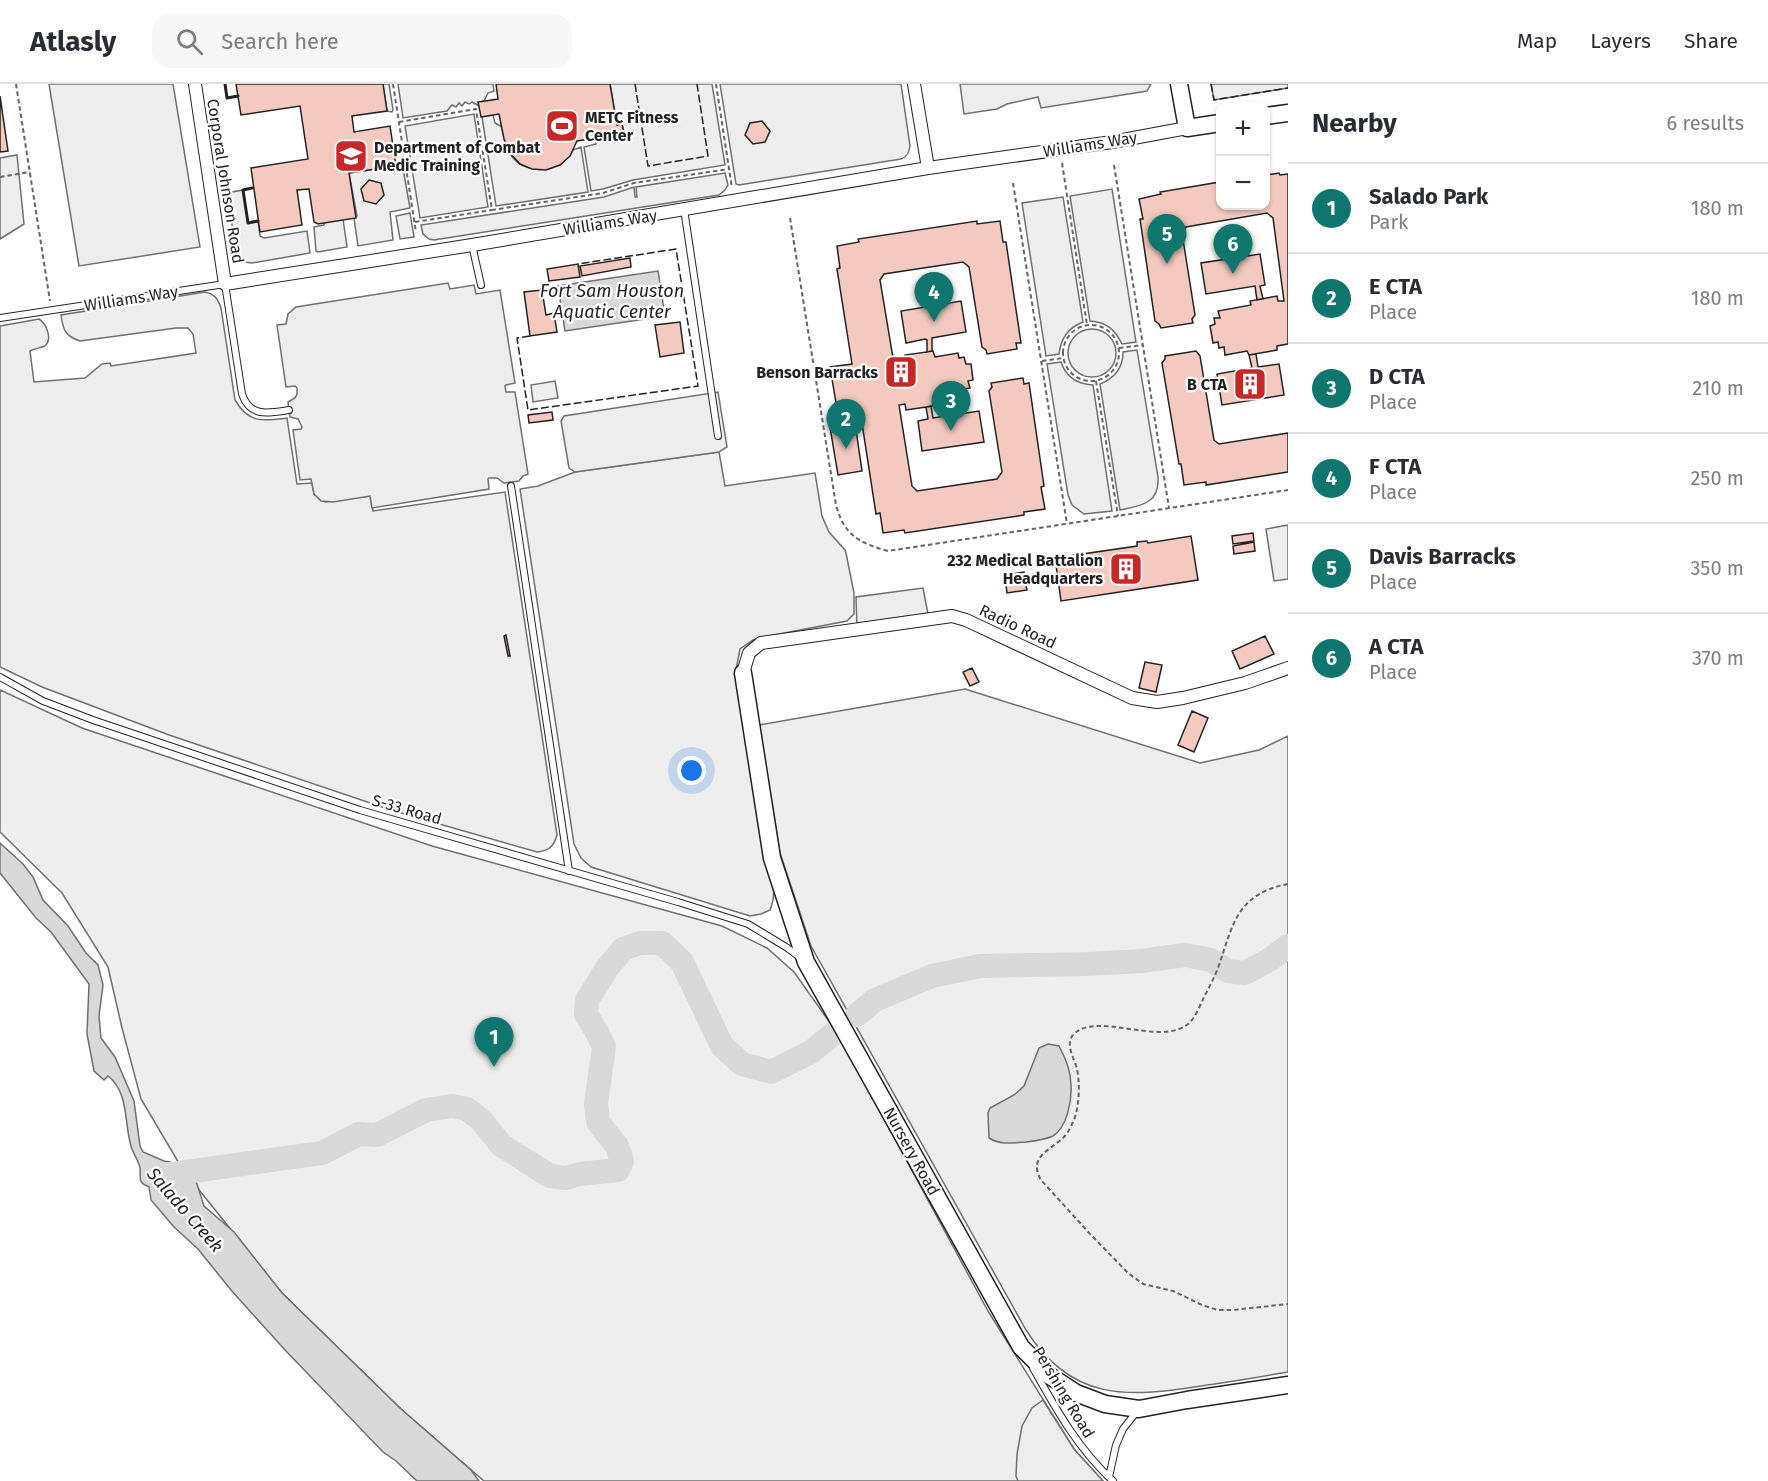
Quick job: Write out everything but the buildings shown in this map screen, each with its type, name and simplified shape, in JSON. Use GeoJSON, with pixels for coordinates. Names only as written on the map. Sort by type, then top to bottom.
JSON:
{"type":"FeatureCollection","features":[{"type":"Feature","properties":{"kind":"street","name":"Corporal Johnson Road"},"geometry":{"type":"LineString","coordinates":[[195,84],[225,284]]}},
{"type":"Feature","properties":{"kind":"street"},"geometry":{"type":"LineString","coordinates":[[914,84],[928,168]]}},
{"type":"Feature","properties":{"kind":"street"},"geometry":{"type":"LineString","coordinates":[[1179,84],[1187,128]]}},
{"type":"Feature","properties":{"kind":"street"},"geometry":{"type":"LineString","coordinates":[[1270,115],[1288,113]]}},
{"type":"Feature","properties":{"kind":"street","name":"Williams Way"},"geometry":{"type":"LineString","coordinates":[[225,284],[928,168],[1112,142],[1216,124]]}},
{"type":"Feature","properties":{"kind":"street","name":"Radio Road"},"geometry":{"type":"LineString","coordinates":[[743,673],[749,653],[761,643],[952,616],[966,620],[1132,698],[1157,702],[1245,683],[1288,668]]}},
{"type":"Feature","properties":{"kind":"street","name":"Nursery Road"},"geometry":{"type":"LineString","coordinates":[[743,673],[772,858],[806,962],[1021,1347],[1050,1376],[1076,1393],[1105,1404],[1138,1409],[1288,1385]]}},
{"type":"Feature","properties":{"kind":"lane"},"geometry":{"type":"LineString","coordinates":[[684,209],[718,436]]}},
{"type":"Feature","properties":{"kind":"lane"},"geometry":{"type":"LineString","coordinates":[[472,245],[481,285]]}},
{"type":"Feature","properties":{"kind":"lane","name":"Williams Way"},"geometry":{"type":"LineString","coordinates":[[0,318],[225,284]]}},
{"type":"Feature","properties":{"kind":"lane"},"geometry":{"type":"LineString","coordinates":[[225,284],[244,401],[256,411],[269,413],[289,410]]}},
{"type":"Feature","properties":{"kind":"lane"},"geometry":{"type":"LineString","coordinates":[[511,486],[569,870]]}},
{"type":"Feature","properties":{"kind":"lane","name":"S-33 Road"},"geometry":{"type":"LineString","coordinates":[[0,677],[43,701],[93,720],[360,810],[748,924],[786,946],[806,962]]}},
{"type":"Feature","properties":{"kind":"lane","name":"Pershing Road"},"geometry":{"type":"LineString","coordinates":[[1021,1347],[1071,1434],[1111,1479]]}},
{"type":"Feature","properties":{"kind":"lane","name":"Pershing Road"},"geometry":{"type":"LineString","coordinates":[[1111,1479],[1116,1445],[1123,1429],[1138,1409]]}},
{"type":"Feature","properties":{"kind":"path"},"geometry":{"type":"LineString","coordinates":[[16,84],[51,311]]}},
{"type":"Feature","properties":{"kind":"path"},"geometry":{"type":"LineString","coordinates":[[393,84],[416,231]]}},
{"type":"Feature","properties":{"kind":"path"},"geometry":{"type":"LineString","coordinates":[[716,84],[733,190]]}},
{"type":"Feature","properties":{"kind":"path"},"geometry":{"type":"LineString","coordinates":[[399,122],[476,109],[492,210]]}},
{"type":"Feature","properties":{"kind":"path"},"geometry":{"type":"LineString","coordinates":[[1062,163],[1087,325]]}},
{"type":"Feature","properties":{"kind":"path"},"geometry":{"type":"LineString","coordinates":[[1114,165],[1169,508]]}},
{"type":"Feature","properties":{"kind":"path"},"geometry":{"type":"LineString","coordinates":[[415,222],[603,193],[634,183],[729,169]]}},
{"type":"Feature","properties":{"kind":"path"},"geometry":{"type":"LineString","coordinates":[[0,177],[30,172]]}},
{"type":"Feature","properties":{"kind":"path"},"geometry":{"type":"LineString","coordinates":[[1012,183],[1067,524]]}},
{"type":"Feature","properties":{"kind":"path"},"geometry":{"type":"LineString","coordinates":[[790,218],[838,515],[846,530],[863,543],[888,552],[1288,490]]}},
{"type":"Feature","properties":{"kind":"path"},"geometry":{"type":"LineString","coordinates":[[1087,325],[1106,328],[1113,334],[1119,348],[1119,363],[1114,371],[1106,378],[1089,382],[1072,374],[1063,358],[1063,350],[1071,333],[1087,325]]}},
{"type":"Feature","properties":{"kind":"path"},"geometry":{"type":"LineString","coordinates":[[1119,348],[1144,345]]}},
{"type":"Feature","properties":{"kind":"path"},"geometry":{"type":"LineString","coordinates":[[1041,362],[1063,358]]}},
{"type":"Feature","properties":{"kind":"path"},"geometry":{"type":"LineString","coordinates":[[1096,381],[1118,516]]}},
{"type":"Feature","properties":{"kind":"path"},"geometry":{"type":"LineString","coordinates":[[1288,884],[1255,895],[1245,904],[1233,925],[1217,970],[1200,1005],[1191,1021],[1180,1029],[1156,1031],[1089,1026],[1071,1037],[1070,1042],[1078,1072],[1079,1093],[1076,1115],[1064,1137],[1038,1161],[1038,1174],[1041,1180],[1128,1273],[1143,1284],[1173,1291],[1218,1310],[1288,1304]]}},
{"type":"Feature","properties":{"kind":"shaded area"},"geometry":{"type":"Polygon","coordinates":[[[49,84],[173,84],[200,247],[79,266],[49,84]]]}},
{"type":"Feature","properties":{"kind":"shaded area"},"geometry":{"type":"Polygon","coordinates":[[[383,84],[389,84],[392,112],[387,111],[383,84]]]}},
{"type":"Feature","properties":{"kind":"shaded area"},"geometry":{"type":"Polygon","coordinates":[[[398,84],[493,84],[494,91],[488,93],[484,101],[479,102],[479,106],[472,102],[469,104],[465,102],[462,106],[459,103],[456,107],[452,105],[447,111],[403,118],[398,84]]]}},
{"type":"Feature","properties":{"kind":"shaded area"},"geometry":{"type":"Polygon","coordinates":[[[610,84],[712,84],[725,165],[633,180],[591,191],[584,147],[596,144],[595,138],[624,133],[622,124],[617,125],[610,84]]]}},
{"type":"Feature","properties":{"kind":"shaded area"},"geometry":{"type":"Polygon","coordinates":[[[720,84],[901,84],[909,151],[901,159],[736,184],[720,84]]]}},
{"type":"Feature","properties":{"kind":"shaded area"},"geometry":{"type":"Polygon","coordinates":[[[960,84],[1151,84],[1147,91],[1041,108],[1038,97],[1007,104],[997,109],[964,114],[960,84]]]}},
{"type":"Feature","properties":{"kind":"shaded area"},"geometry":{"type":"Polygon","coordinates":[[[1211,84],[1288,84],[1288,88],[1214,100],[1211,84]]]}},
{"type":"Feature","properties":{"kind":"shaded area"},"geometry":{"type":"Polygon","coordinates":[[[474,114],[488,207],[420,218],[405,126],[474,114]]]}},
{"type":"Feature","properties":{"kind":"shaded area"},"geometry":{"type":"Polygon","coordinates":[[[493,115],[495,123],[502,127],[510,154],[524,166],[533,169],[552,167],[560,164],[573,150],[581,147],[588,192],[496,206],[482,117],[493,115]]]}},
{"type":"Feature","properties":{"kind":"shaded area"},"geometry":{"type":"Polygon","coordinates":[[[17,155],[24,224],[0,239],[0,158],[17,155]]]}},
{"type":"Feature","properties":{"kind":"shaded area"},"geometry":{"type":"Polygon","coordinates":[[[402,163],[410,208],[390,212],[393,240],[358,246],[354,218],[357,216],[349,173],[402,163]]]}},
{"type":"Feature","properties":{"kind":"shaded area"},"geometry":{"type":"Polygon","coordinates":[[[725,173],[728,185],[719,195],[434,240],[423,234],[421,225],[604,197],[634,187],[635,197],[637,197],[636,187],[725,173]]]}},
{"type":"Feature","properties":{"kind":"shaded area"},"geometry":{"type":"Polygon","coordinates":[[[1112,189],[1136,342],[1122,344],[1110,328],[1090,321],[1070,196],[1112,189]]]}},
{"type":"Feature","properties":{"kind":"shaded area"},"geometry":{"type":"Polygon","coordinates":[[[243,190],[248,222],[258,221],[260,236],[264,238],[307,231],[310,253],[252,263],[245,262],[237,256],[228,199],[232,192],[243,190]]]}},
{"type":"Feature","properties":{"kind":"shaded area"},"geometry":{"type":"Polygon","coordinates":[[[1063,197],[1083,322],[1066,334],[1059,354],[1046,356],[1022,203],[1063,197]]]}},
{"type":"Feature","properties":{"kind":"shaded area"},"geometry":{"type":"Polygon","coordinates":[[[410,213],[414,237],[400,239],[396,216],[410,213]]]}},
{"type":"Feature","properties":{"kind":"shaded area"},"geometry":{"type":"Polygon","coordinates":[[[343,219],[347,247],[316,251],[314,227],[324,225],[324,222],[343,219]]]}},
{"type":"Feature","properties":{"kind":"shaded area"},"geometry":{"type":"Polygon","coordinates":[[[448,283],[450,289],[474,285],[476,294],[500,290],[515,383],[505,386],[506,392],[515,392],[528,474],[519,481],[504,483],[497,478],[489,478],[489,489],[372,508],[370,496],[333,502],[321,501],[314,494],[311,479],[300,480],[293,430],[302,427],[298,419],[290,417],[288,402],[295,398],[297,388],[295,386],[286,387],[277,325],[286,324],[288,314],[296,307],[448,283]]]}},
{"type":"Feature","properties":{"kind":"shaded area"},"geometry":{"type":"Polygon","coordinates":[[[205,292],[216,297],[221,308],[235,400],[240,408],[251,417],[264,420],[287,418],[297,484],[312,483],[314,494],[325,502],[370,496],[373,511],[505,492],[557,835],[553,845],[548,849],[537,852],[394,811],[169,735],[42,687],[0,667],[0,326],[39,319],[44,324],[48,331],[47,343],[45,346],[30,351],[34,382],[85,378],[102,364],[110,363],[111,366],[196,353],[193,334],[188,328],[176,328],[80,341],[66,332],[61,315],[205,292]]]}},
{"type":"Feature","properties":{"kind":"shaded area"},"geometry":{"type":"Polygon","coordinates":[[[1087,329],[1097,329],[1109,336],[1116,348],[1116,358],[1109,370],[1097,377],[1087,377],[1072,366],[1068,358],[1068,348],[1079,333],[1087,329]]]}},
{"type":"Feature","properties":{"kind":"shaded area"},"geometry":{"type":"Polygon","coordinates":[[[1137,350],[1158,486],[1156,493],[1147,502],[1120,510],[1100,384],[1110,379],[1117,371],[1122,362],[1123,352],[1137,350]]]}},
{"type":"Feature","properties":{"kind":"shaded area"},"geometry":{"type":"Polygon","coordinates":[[[1061,362],[1073,379],[1093,385],[1112,511],[1084,514],[1072,505],[1068,495],[1047,364],[1061,362]]]}},
{"type":"Feature","properties":{"kind":"shaded area"},"geometry":{"type":"Polygon","coordinates":[[[555,381],[558,398],[533,402],[531,385],[555,381]]]}},
{"type":"Feature","properties":{"kind":"shaded area"},"geometry":{"type":"Polygon","coordinates":[[[718,392],[727,447],[719,452],[575,472],[569,468],[561,421],[564,416],[718,392]]]}},
{"type":"Feature","properties":{"kind":"shaded area"},"geometry":{"type":"Polygon","coordinates":[[[719,452],[725,486],[815,473],[822,516],[829,532],[845,550],[854,593],[854,614],[847,621],[753,640],[740,649],[736,670],[767,867],[774,893],[770,910],[750,916],[591,867],[581,858],[574,844],[520,489],[538,486],[575,472],[719,452]]]}},
{"type":"Feature","properties":{"kind":"shaded area"},"geometry":{"type":"Polygon","coordinates":[[[1288,525],[1288,579],[1274,581],[1266,529],[1288,525]]]}},
{"type":"Feature","properties":{"kind":"shaded area"},"geometry":{"type":"Polygon","coordinates":[[[923,588],[929,619],[857,629],[856,597],[923,588]]]}},
{"type":"Feature","properties":{"kind":"shaded area"},"geometry":{"type":"Polygon","coordinates":[[[965,689],[1200,763],[1259,750],[1288,736],[1288,1372],[1174,1390],[1125,1392],[1102,1389],[1081,1382],[1062,1370],[1043,1353],[1026,1330],[811,946],[780,853],[759,725],[965,689]]]}},
{"type":"Feature","properties":{"kind":"shaded area"},"geometry":{"type":"Polygon","coordinates":[[[0,690],[82,728],[432,846],[722,926],[767,948],[794,972],[838,1034],[988,1311],[1074,1449],[1103,1481],[484,1481],[401,1409],[282,1293],[183,1170],[141,1099],[108,967],[62,893],[0,832],[0,690]]]}},
{"type":"Feature","properties":{"kind":"shaded area"},"geometry":{"type":"Polygon","coordinates":[[[1043,1400],[1074,1449],[1103,1481],[1018,1481],[1016,1476],[1017,1454],[1022,1426],[1032,1408],[1043,1400]]]}},
{"type":"Feature","properties":{"kind":"water","name":"Fort Sam Houston Aquatic Center"},"geometry":{"type":"Polygon","coordinates":[[[658,271],[665,316],[565,331],[558,286],[658,271]]]}},
{"type":"Feature","properties":{"kind":"water","name":"Salado Creek"},"geometry":{"type":"Polygon","coordinates":[[[0,843],[23,864],[33,877],[43,900],[68,926],[86,953],[98,965],[103,985],[99,1016],[101,1038],[115,1057],[134,1101],[140,1146],[143,1152],[164,1161],[185,1165],[197,1184],[204,1206],[234,1232],[282,1293],[401,1409],[471,1470],[479,1481],[417,1481],[383,1452],[285,1350],[198,1249],[174,1227],[151,1200],[149,1187],[140,1180],[139,1165],[131,1146],[123,1099],[115,1083],[108,1076],[104,1080],[94,1071],[87,1034],[89,984],[51,932],[36,918],[0,873],[0,843]]]}},
{"type":"Feature","properties":{"kind":"water"},"geometry":{"type":"Polygon","coordinates":[[[1048,1044],[1059,1046],[1070,1075],[1069,1106],[1062,1126],[1053,1136],[1036,1141],[1007,1143],[989,1138],[988,1113],[990,1108],[1014,1095],[1024,1086],[1039,1048],[1048,1044]]]}},
{"type":"Feature","properties":{"kind":"waterway","name":"Salado Creek"},"geometry":{"type":"LineString","coordinates":[[157,1176],[322,1153],[359,1134],[377,1135],[426,1110],[452,1106],[467,1109],[482,1121],[501,1145],[550,1176],[566,1178],[580,1174],[618,1170],[622,1161],[617,1146],[598,1122],[596,1103],[604,1047],[586,1014],[587,1000],[608,967],[623,949],[640,943],[662,943],[682,962],[722,1046],[742,1064],[771,1072],[811,1052],[833,1034]]}},
{"type":"Feature","properties":{"kind":"waterway"},"geometry":{"type":"LineString","coordinates":[[857,1015],[875,1000],[932,976],[980,966],[1088,964],[1141,961],[1185,955],[1211,960],[1228,971],[1245,973],[1288,946]]}},
{"type":"Feature","properties":{"kind":"fence"},"geometry":{"type":"LineString","coordinates":[[635,84],[648,166],[708,156],[697,84]]}},
{"type":"Feature","properties":{"kind":"fence"},"geometry":{"type":"LineString","coordinates":[[1211,84],[1214,100],[1288,88]]}},
{"type":"Feature","properties":{"kind":"fence"},"geometry":{"type":"LineString","coordinates":[[530,336],[517,338],[528,410],[698,386],[676,249],[578,264]]}},
{"type":"Feature","properties":{"kind":"fence"},"geometry":{"type":"LineString","coordinates":[[542,290],[549,289],[549,281]]}},
{"type":"Feature","properties":{"kind":"wall"},"geometry":{"type":"LineString","coordinates":[[225,84],[227,98],[238,96]]}},
{"type":"Feature","properties":{"kind":"wall"},"geometry":{"type":"LineString","coordinates":[[252,188],[243,190],[248,223],[258,221]]}},
{"type":"Feature","properties":{"kind":"place","name":"METC Fitness Center"},"geometry":{"type":"Point","coordinates":[562,126]}},
{"type":"Feature","properties":{"kind":"place","name":"Department of Combat Medic Training"},"geometry":{"type":"Point","coordinates":[351,156]}},
{"type":"Feature","properties":{"kind":"place","name":"Davis Barracks"},"geometry":{"type":"Point","coordinates":[1167,264]}},
{"type":"Feature","properties":{"kind":"place","name":"A CTA"},"geometry":{"type":"Point","coordinates":[1233,274]}},
{"type":"Feature","properties":{"kind":"place","name":"F CTA"},"geometry":{"type":"Point","coordinates":[934,322]}},
{"type":"Feature","properties":{"kind":"place","name":"Benson Barracks"},"geometry":{"type":"Point","coordinates":[901,372]}},
{"type":"Feature","properties":{"kind":"place","name":"B CTA"},"geometry":{"type":"Point","coordinates":[1250,384]}},
{"type":"Feature","properties":{"kind":"place","name":"D CTA"},"geometry":{"type":"Point","coordinates":[951,431]}},
{"type":"Feature","properties":{"kind":"place","name":"E CTA"},"geometry":{"type":"Point","coordinates":[846,449]}},
{"type":"Feature","properties":{"kind":"place","name":"232 Medical Battalion Headquarters"},"geometry":{"type":"Point","coordinates":[1126,569]}},
{"type":"Feature","properties":{"kind":"place","name":"Salado Park"},"geometry":{"type":"Point","coordinates":[494,1067]}}]}
